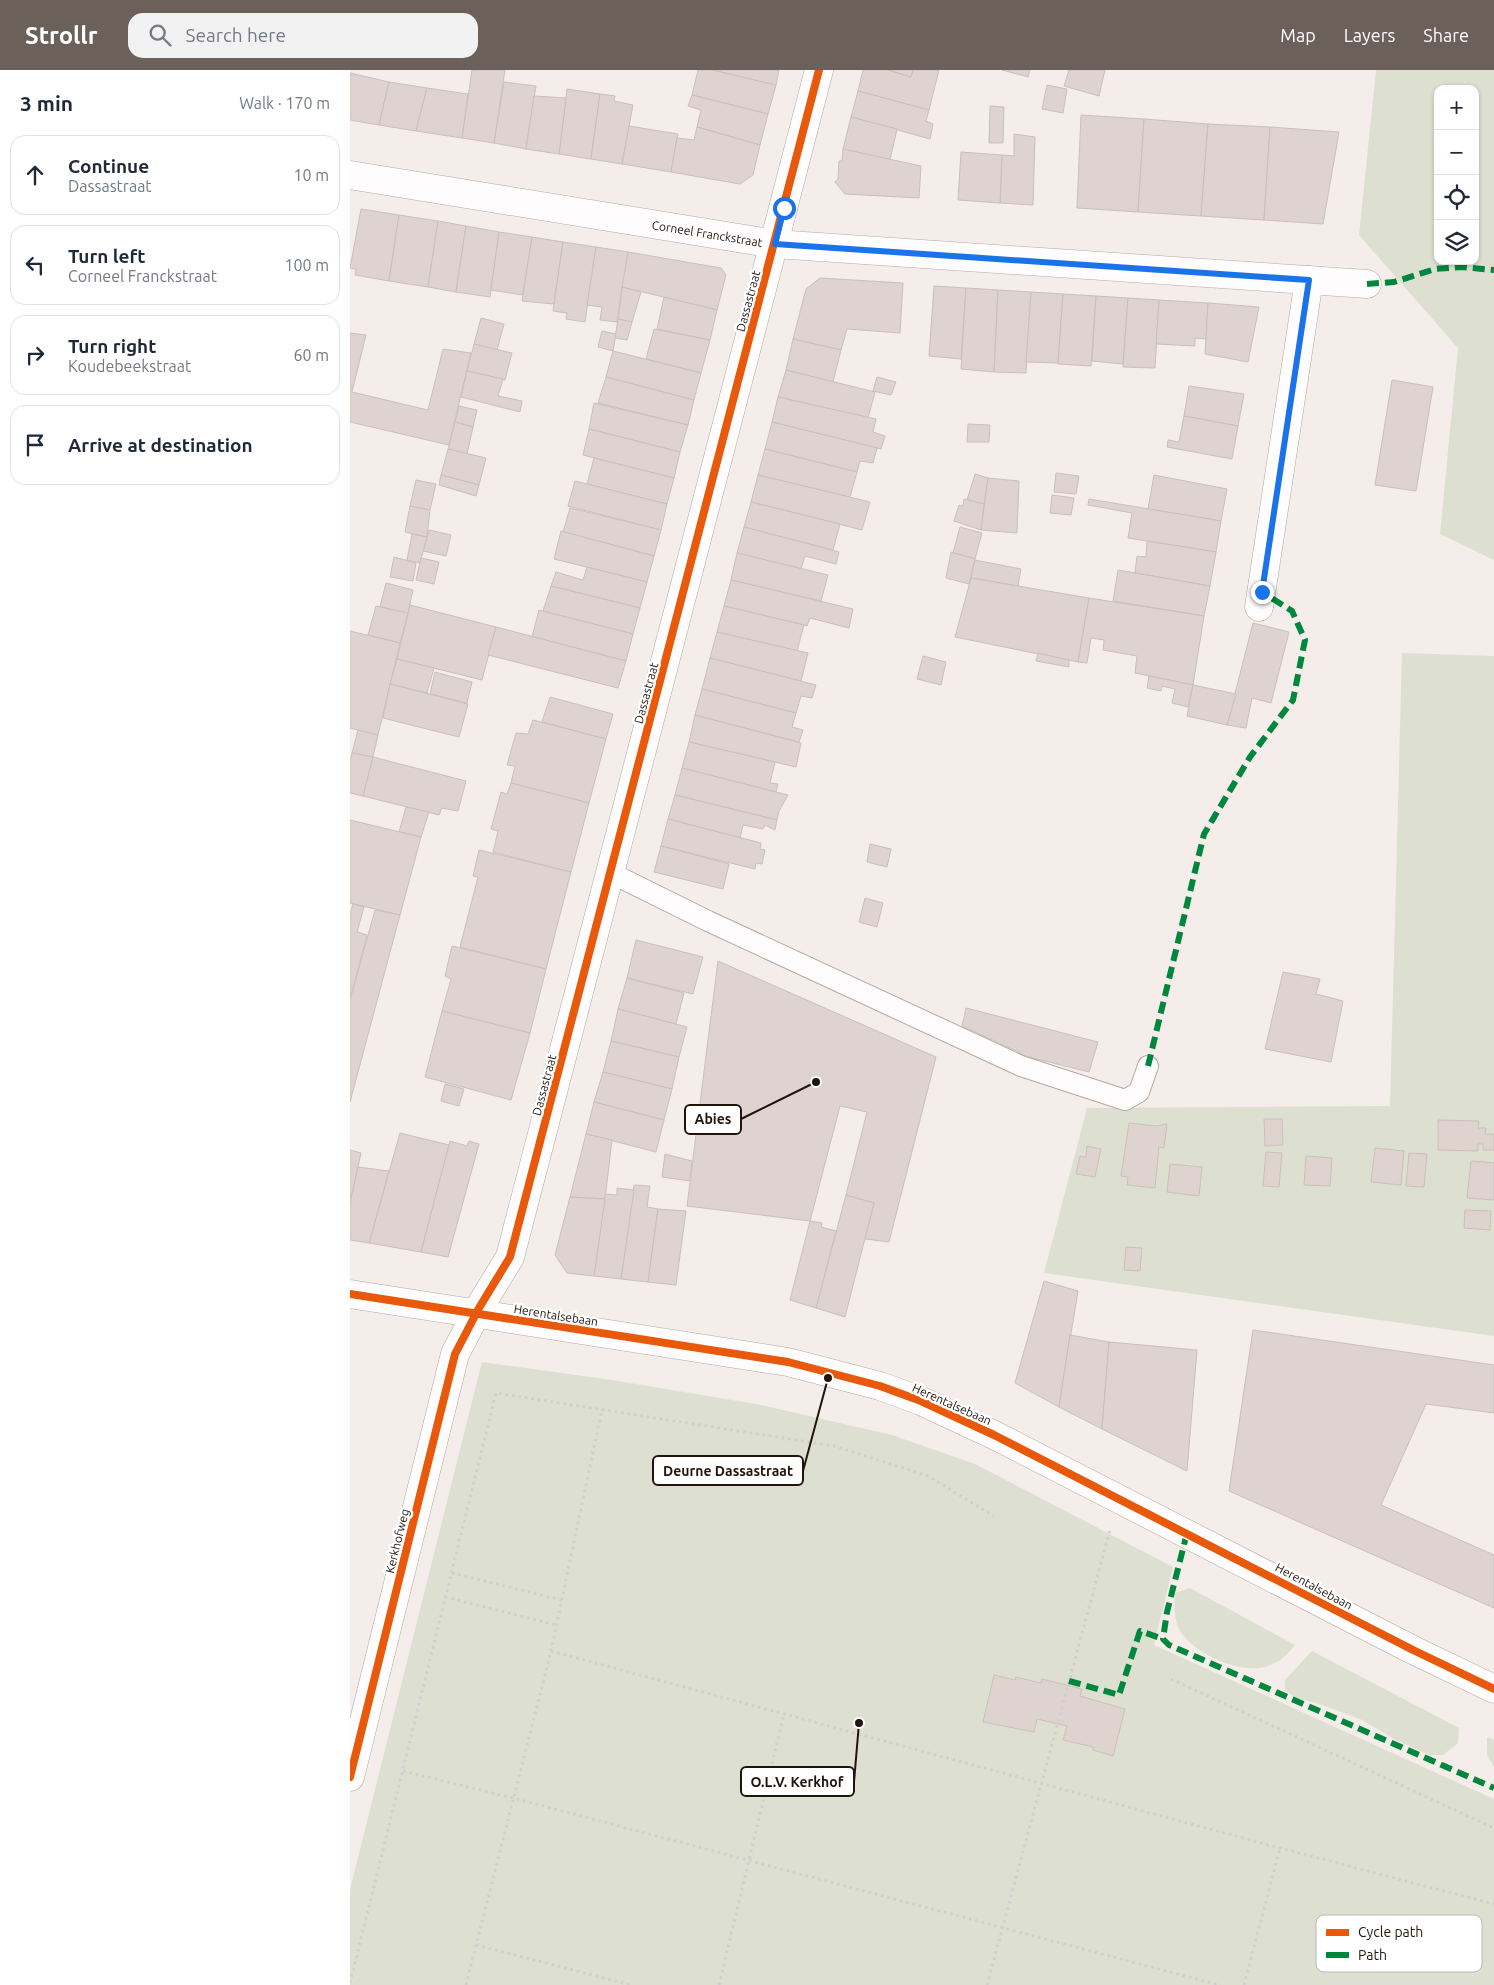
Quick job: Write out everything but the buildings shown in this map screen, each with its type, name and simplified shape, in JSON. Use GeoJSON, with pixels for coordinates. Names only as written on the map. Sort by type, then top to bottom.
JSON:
{"type":"FeatureCollection","features":[{"type":"Feature","properties":{"kind":"street","name":"Dassastraat"},"geometry":{"type":"LineString","coordinates":[[476,1314],[510,1257],[819,70]]}},
{"type":"Feature","properties":{"kind":"street","name":"Corneel Franckstraat"},"geometry":{"type":"LineString","coordinates":[[350,175],[775,244],[1367,284]]}},
{"type":"Feature","properties":{"kind":"street"},"geometry":{"type":"LineString","coordinates":[[1259,607],[1309,280]]}},
{"type":"Feature","properties":{"kind":"street","name":"Herentalsebaan"},"geometry":{"type":"LineString","coordinates":[[350,1294],[788,1362],[838,1374],[921,1401],[994,1435],[1119,1498],[1413,1650],[1494,1688]]}},
{"type":"Feature","properties":{"kind":"street","name":"Kerkhofweg"},"geometry":{"type":"LineString","coordinates":[[350,1778],[455,1354],[476,1314]]}},
{"type":"Feature","properties":{"kind":"lane"},"geometry":{"type":"LineString","coordinates":[[611,872],[708,921],[1021,1066],[1125,1100],[1140,1092],[1148,1066]]}},
{"type":"Feature","properties":{"kind":"path"},"geometry":{"type":"LineString","coordinates":[[350,1983],[496,1393],[834,1446],[928,1476],[994,1516]]}},
{"type":"Feature","properties":{"kind":"path"},"geometry":{"type":"LineString","coordinates":[[466,1985],[551,1651],[602,1409]]}},
{"type":"Feature","properties":{"kind":"path"},"geometry":{"type":"LineString","coordinates":[[987,1985],[1119,1498]]}},
{"type":"Feature","properties":{"kind":"path"},"geometry":{"type":"LineString","coordinates":[[452,1573],[562,1600]]}},
{"type":"Feature","properties":{"kind":"path"},"geometry":{"type":"LineString","coordinates":[[446,1597],[556,1625]]}},
{"type":"Feature","properties":{"kind":"path"},"geometry":{"type":"LineString","coordinates":[[551,1651],[1494,1904]]}},
{"type":"Feature","properties":{"kind":"path"},"geometry":{"type":"LineString","coordinates":[[1171,1679],[1494,1828]]}},
{"type":"Feature","properties":{"kind":"path"},"geometry":{"type":"LineString","coordinates":[[719,1985],[784,1714]]}},
{"type":"Feature","properties":{"kind":"path"},"geometry":{"type":"LineString","coordinates":[[402,1771],[513,1798],[1219,1985]]}},
{"type":"Feature","properties":{"kind":"path"},"geometry":{"type":"LineString","coordinates":[[1244,1985],[1280,1848]]}},
{"type":"Feature","properties":{"kind":"path"},"geometry":{"type":"LineString","coordinates":[[476,1946],[631,1985]]}},
{"type":"Feature","properties":{"kind":"shaded area"},"geometry":{"type":"Polygon","coordinates":[[[1376,70],[1494,70],[1494,560],[1440,534],[1458,348],[1359,235],[1376,70]]]}},
{"type":"Feature","properties":{"kind":"shaded area"},"geometry":{"type":"Polygon","coordinates":[[[1402,653],[1494,656],[1494,1336],[1044,1273],[1087,1108],[1390,1106],[1402,653]]]}},
{"type":"Feature","properties":{"kind":"shaded area"},"geometry":{"type":"Polygon","coordinates":[[[482,1362],[612,1380],[756,1404],[892,1435],[975,1464],[1173,1567],[1154,1645],[1494,1799],[1494,1985],[350,1985],[350,1890],[482,1362]]]}},
{"type":"Feature","properties":{"kind":"shaded area"},"geometry":{"type":"Polygon","coordinates":[[[1190,1588],[1295,1645],[1276,1662],[1257,1668],[1231,1665],[1204,1653],[1184,1636],[1178,1627],[1176,1619],[1175,1593],[1190,1588]]]}},
{"type":"Feature","properties":{"kind":"shaded area"},"geometry":{"type":"Polygon","coordinates":[[[1312,1651],[1459,1728],[1458,1743],[1443,1755],[1429,1755],[1396,1740],[1362,1720],[1320,1704],[1296,1698],[1285,1690],[1285,1680],[1312,1651]]]}},
{"type":"Feature","properties":{"kind":"shaded area"},"geometry":{"type":"Polygon","coordinates":[[[1487,1737],[1494,1740],[1494,1767],[1487,1755],[1487,1737]]]}},
{"type":"Feature","properties":{"kind":"marked path"},"geometry":{"type":"LineString","coordinates":[[1367,284],[1394,282],[1435,269],[1461,267],[1494,270]]}},
{"type":"Feature","properties":{"kind":"marked path"},"geometry":{"type":"LineString","coordinates":[[1148,1066],[1204,834],[1250,757],[1293,700],[1305,640],[1292,611],[1262,592]]}},
{"type":"Feature","properties":{"kind":"marked path"},"geometry":{"type":"LineString","coordinates":[[1187,1533],[1167,1612],[1163,1639],[1169,1645],[1494,1788]]}},
{"type":"Feature","properties":{"kind":"marked path"},"geometry":{"type":"LineString","coordinates":[[1069,1681],[1119,1695],[1140,1631],[1163,1639]]}},
{"type":"Feature","properties":{"kind":"cycle path"},"geometry":{"type":"LineString","coordinates":[[350,1777],[455,1354],[479,1308],[510,1257],[819,70]]}},
{"type":"Feature","properties":{"kind":"cycle path"},"geometry":{"type":"LineString","coordinates":[[350,1294],[788,1362],[880,1386],[921,1401],[994,1435],[1413,1650],[1494,1689]]}},
{"type":"Feature","properties":{"kind":"place","name":"Abies"},"geometry":{"type":"Point","coordinates":[816,1082]}},
{"type":"Feature","properties":{"kind":"place","name":"Deurne Dassastraat"},"geometry":{"type":"Point","coordinates":[828,1378]}},
{"type":"Feature","properties":{"kind":"place","name":"O.L.V. Kerkhof"},"geometry":{"type":"Point","coordinates":[859,1723]}},
{"type":"Feature","properties":{"kind":"route"},"geometry":{"type":"LineString","coordinates":[[784,208],[775,244],[1309,280],[1262,592]]}}]}
